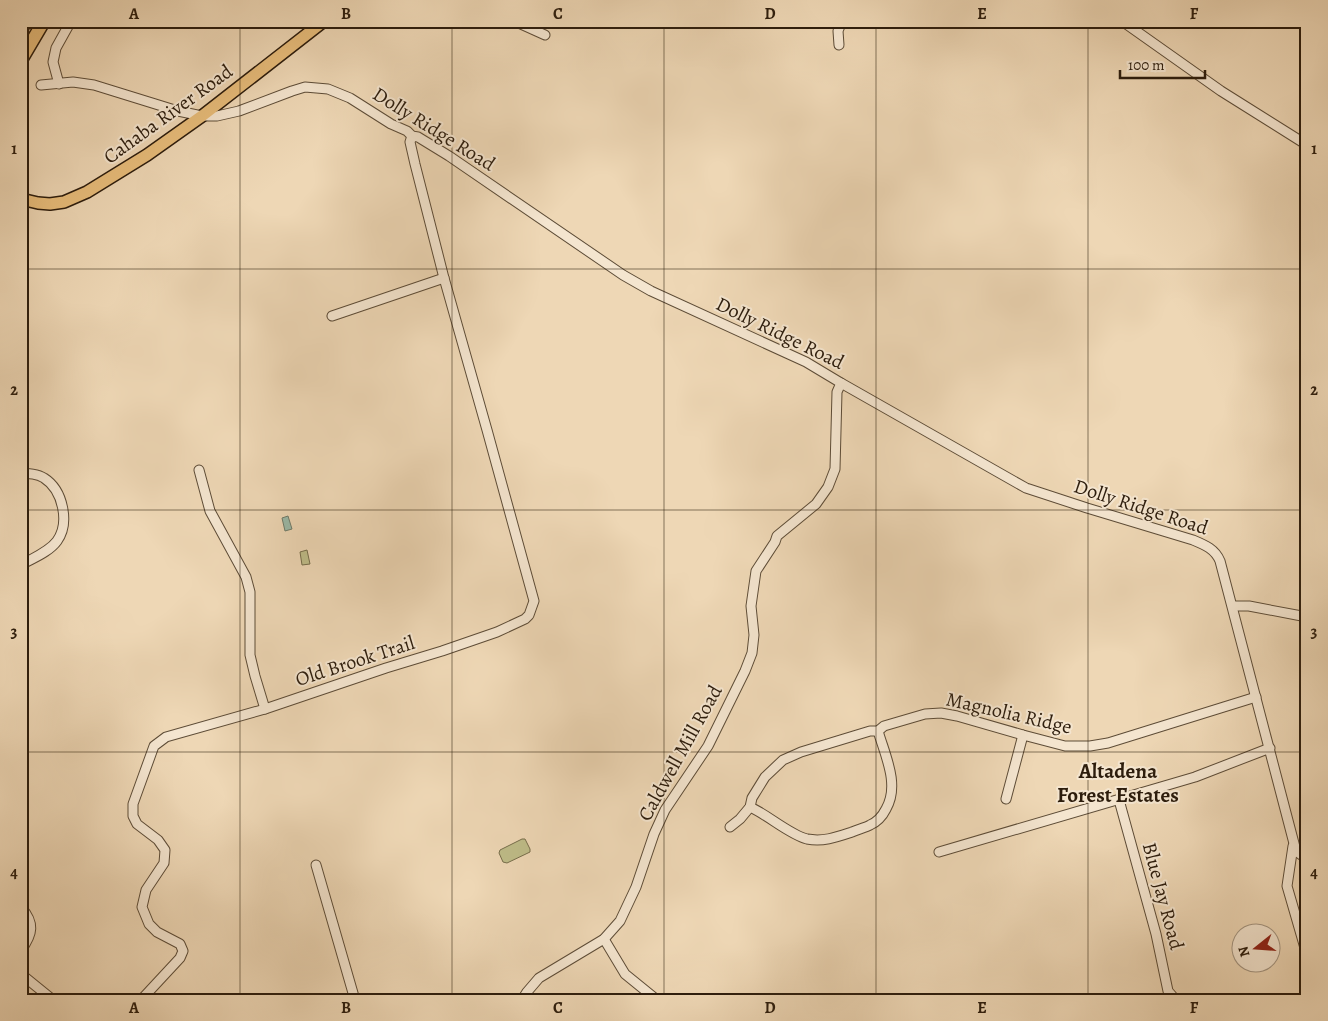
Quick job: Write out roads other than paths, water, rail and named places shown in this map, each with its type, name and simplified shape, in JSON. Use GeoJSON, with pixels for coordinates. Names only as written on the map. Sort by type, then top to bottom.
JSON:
{"type":"FeatureCollection","features":[{"type":"Feature","properties":{"kind":"highway"},"geometry":{"type":"LineString","coordinates":[[21,29],[26,21]]}},
{"type":"Feature","properties":{"kind":"highway"},"geometry":{"type":"LineString","coordinates":[[21,60],[44,21]]}},
{"type":"Feature","properties":{"kind":"main road","name":"Cahaba River Road"},"geometry":{"type":"LineString","coordinates":[[21,199],[50,204],[76,198],[111,178],[202,116],[324,21]]}},
{"type":"Feature","properties":{"kind":"street"},"geometry":{"type":"LineString","coordinates":[[60,84],[53,62],[56,48],[71,21]]}},
{"type":"Feature","properties":{"kind":"street"},"geometry":{"type":"LineString","coordinates":[[514,21],[545,35]]}},
{"type":"Feature","properties":{"kind":"street"},"geometry":{"type":"LineString","coordinates":[[839,45],[838,31],[842,21]]}},
{"type":"Feature","properties":{"kind":"street"},"geometry":{"type":"LineString","coordinates":[[1122,21],[1221,91],[1307,145]]}},
{"type":"Feature","properties":{"kind":"street","name":"Dolly Ridge Road"},"geometry":{"type":"LineString","coordinates":[[41,85],[73,82],[94,85],[178,111],[202,116],[225,115],[305,87],[328,89],[350,98],[391,124],[407,131],[412,136],[418,137],[449,156],[623,276],[651,292],[806,362],[1026,488],[1193,540],[1209,547],[1218,555],[1233,606],[1296,851],[1307,860]]}},
{"type":"Feature","properties":{"kind":"street","name":"Old Brook Trail"},"geometry":{"type":"LineString","coordinates":[[141,1000],[180,958],[183,951],[180,944],[157,932],[149,924],[142,906],[146,890],[164,863],[165,850],[158,840],[137,824],[133,816],[133,804],[154,746],[166,737],[265,709],[518,624],[529,615],[534,602],[414,164],[410,142],[412,136]]}},
{"type":"Feature","properties":{"kind":"street"},"geometry":{"type":"LineString","coordinates":[[332,316],[444,278]]}},
{"type":"Feature","properties":{"kind":"street","name":"Caldwell Mill Road"},"geometry":{"type":"LineString","coordinates":[[522,1000],[539,978],[604,939],[627,910],[654,834],[665,810],[708,746],[752,653],[754,635],[751,606],[756,571],[777,536],[816,504],[828,487],[836,463],[837,392],[841,383]]}},
{"type":"Feature","properties":{"kind":"street"},"geometry":{"type":"LineString","coordinates":[[199,470],[210,510],[246,577],[250,592],[250,654],[265,709]]}},
{"type":"Feature","properties":{"kind":"street"},"geometry":{"type":"LineString","coordinates":[[21,474],[26,473],[40,476],[46,480],[62,502],[64,520],[62,531],[52,547],[21,565]]}},
{"type":"Feature","properties":{"kind":"street"},"geometry":{"type":"LineString","coordinates":[[1233,606],[1249,606],[1307,617]]}},
{"type":"Feature","properties":{"kind":"street","name":"Magnolia Ridge"},"geometry":{"type":"LineString","coordinates":[[730,827],[750,807],[752,798],[765,777],[783,760],[801,752],[870,731],[878,731],[884,726],[924,714],[941,713],[957,716],[1065,746],[1090,746],[1256,697]]}},
{"type":"Feature","properties":{"kind":"street"},"geometry":{"type":"LineString","coordinates":[[750,807],[762,812],[792,832],[807,839],[828,840],[872,825],[883,815],[890,803],[893,790],[891,772],[878,731]]}},
{"type":"Feature","properties":{"kind":"street"},"geometry":{"type":"LineString","coordinates":[[1006,799],[1023,735]]}},
{"type":"Feature","properties":{"kind":"street"},"geometry":{"type":"LineString","coordinates":[[939,852],[1196,777],[1270,748]]}},
{"type":"Feature","properties":{"kind":"street","name":"Blue Jay Road"},"geometry":{"type":"LineString","coordinates":[[1119,800],[1156,934],[1168,991],[1175,999]]}},
{"type":"Feature","properties":{"kind":"street"},"geometry":{"type":"LineString","coordinates":[[1294,843],[1287,886],[1307,955]]}},
{"type":"Feature","properties":{"kind":"street"},"geometry":{"type":"LineString","coordinates":[[316,865],[355,1000]]}},
{"type":"Feature","properties":{"kind":"street"},"geometry":{"type":"LineString","coordinates":[[21,907],[29,916],[31,932],[21,950]]}},
{"type":"Feature","properties":{"kind":"street"},"geometry":{"type":"LineString","coordinates":[[604,939],[625,974],[657,1000]]}},
{"type":"Feature","properties":{"kind":"street"},"geometry":{"type":"LineString","coordinates":[[21,974],[53,1000]]}},
{"type":"Feature","properties":{"kind":"district","name":"Altadena Forest Estates"},"geometry":{"type":"Point","coordinates":[1118,783]}}]}
